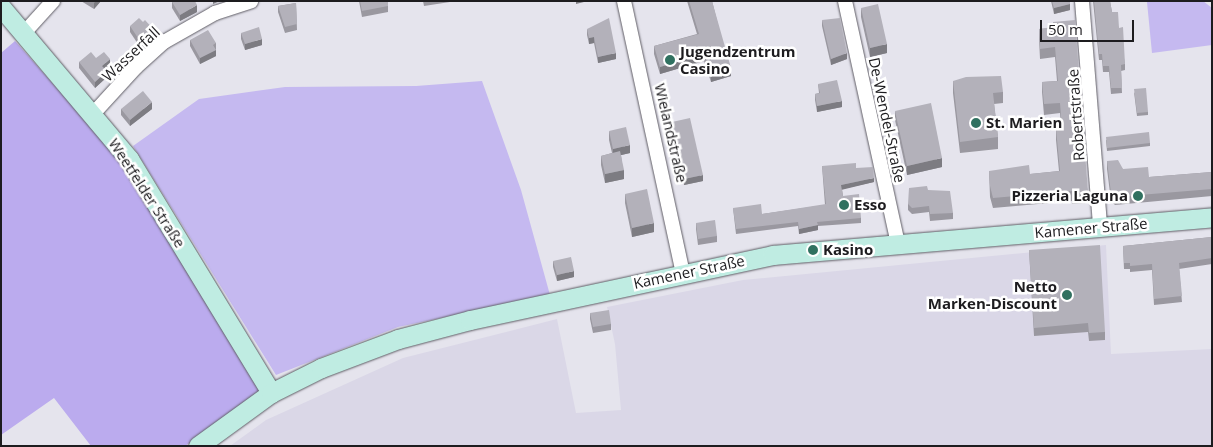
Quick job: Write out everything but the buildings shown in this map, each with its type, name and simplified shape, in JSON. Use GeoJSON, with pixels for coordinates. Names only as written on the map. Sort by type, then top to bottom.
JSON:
{"type":"FeatureCollection","features":[{"type":"Feature","properties":{"kind":"main road","name":"Weetfelder Straße"},"geometry":{"type":"LineString","coordinates":[[1,7],[129,159],[271,393]]}},
{"type":"Feature","properties":{"kind":"main road","name":"Kamener Straße"},"geometry":{"type":"LineString","coordinates":[[198,446],[271,393],[321,368],[398,339],[683,273],[813,250],[898,245],[1212,217]]}},
{"type":"Feature","properties":{"kind":"street"},"geometry":{"type":"LineString","coordinates":[[22,34],[53,1]]}},
{"type":"Feature","properties":{"kind":"street","name":"Wasserfall"},"geometry":{"type":"LineString","coordinates":[[93,114],[136,67],[164,42],[215,13],[251,1]]}},
{"type":"Feature","properties":{"kind":"street","name":"Wielandstraße"},"geometry":{"type":"LineString","coordinates":[[624,1],[683,273]]}},
{"type":"Feature","properties":{"kind":"street","name":"De-Wendel-Straße"},"geometry":{"type":"LineString","coordinates":[[845,1],[898,245]]}},
{"type":"Feature","properties":{"kind":"street","name":"Robertstraße"},"geometry":{"type":"LineString","coordinates":[[1082,1],[1100,227]]}},
{"type":"Feature","properties":{"kind":"shaded area"},"geometry":{"type":"Polygon","coordinates":[[[1203,1],[1212,8],[1212,45],[1152,53],[1147,2],[1203,1]]]}},
{"type":"Feature","properties":{"kind":"shaded area"},"geometry":{"type":"Polygon","coordinates":[[[15,41],[110,148],[265,394],[185,446],[91,446],[54,398],[1,435],[1,53],[15,41]]]}},
{"type":"Feature","properties":{"kind":"shaded area"},"geometry":{"type":"Polygon","coordinates":[[[482,81],[521,190],[550,295],[398,327],[276,375],[133,146],[199,99],[285,87],[416,86],[482,81]]]}},
{"type":"Feature","properties":{"kind":"shaded area"},"geometry":{"type":"Polygon","coordinates":[[[1106,245],[1111,354],[1212,349],[1212,446],[230,446],[266,420],[403,358],[557,319],[576,413],[621,410],[615,344],[607,307],[743,280],[1106,245]]]}},
{"type":"Feature","properties":{"kind":"place","name":"Jugendzentrum Casino"},"geometry":{"type":"Point","coordinates":[670,60]}},
{"type":"Feature","properties":{"kind":"place","name":"St. Marien"},"geometry":{"type":"Point","coordinates":[976,123]}},
{"type":"Feature","properties":{"kind":"place","name":"Pizzeria Laguna"},"geometry":{"type":"Point","coordinates":[1138,196]}},
{"type":"Feature","properties":{"kind":"place","name":"Esso"},"geometry":{"type":"Point","coordinates":[844,205]}},
{"type":"Feature","properties":{"kind":"place","name":"Kasino"},"geometry":{"type":"Point","coordinates":[813,250]}},
{"type":"Feature","properties":{"kind":"place","name":"Netto Marken-Discount"},"geometry":{"type":"Point","coordinates":[1067,295]}}]}
